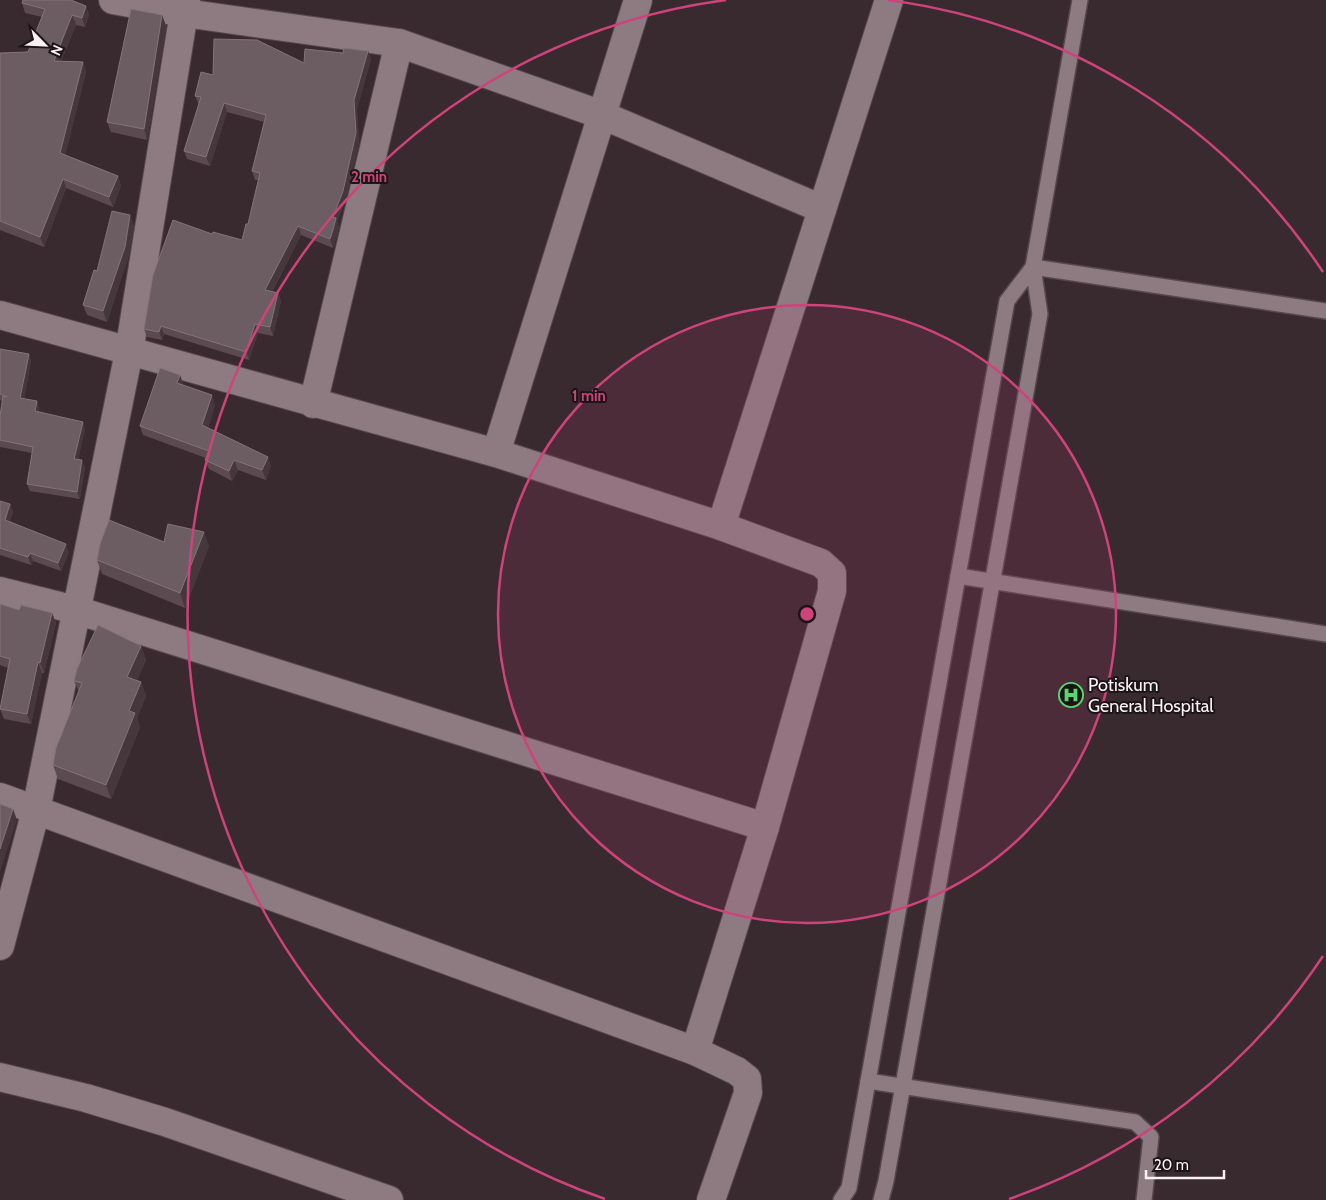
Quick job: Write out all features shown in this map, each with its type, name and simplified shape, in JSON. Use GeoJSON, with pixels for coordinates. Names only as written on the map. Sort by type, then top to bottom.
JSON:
{"type":"FeatureCollection","features":[{"type":"Feature","properties":{"kind":"street"},"geometry":{"type":"LineString","coordinates":[[113,0],[185,6],[399,43],[602,115],[822,209]]}},
{"type":"Feature","properties":{"kind":"street"},"geometry":{"type":"LineString","coordinates":[[496,453],[638,0]]}},
{"type":"Feature","properties":{"kind":"street"},"geometry":{"type":"LineString","coordinates":[[720,526],[889,0]]}},
{"type":"Feature","properties":{"kind":"street"},"geometry":{"type":"LineString","coordinates":[[0,946],[36,810],[129,352],[185,6]]}},
{"type":"Feature","properties":{"kind":"street"},"geometry":{"type":"LineString","coordinates":[[312,404],[399,43]]}},
{"type":"Feature","properties":{"kind":"street"},"geometry":{"type":"LineString","coordinates":[[0,316],[312,404],[496,453],[720,526],[821,563],[832,573],[832,591],[765,827],[695,1051]]}},
{"type":"Feature","properties":{"kind":"street"},"geometry":{"type":"LineString","coordinates":[[0,591],[76,610],[765,827]]}},
{"type":"Feature","properties":{"kind":"street"},"geometry":{"type":"LineString","coordinates":[[0,797],[695,1051],[737,1071],[747,1080],[748,1093],[711,1200]]}},
{"type":"Feature","properties":{"kind":"street"},"geometry":{"type":"LineString","coordinates":[[0,1077],[86,1098],[165,1122],[389,1200]]}},
{"type":"Feature","properties":{"kind":"lane"},"geometry":{"type":"LineString","coordinates":[[881,1200],[903,1087],[1040,314],[1033,267],[1080,0]]}},
{"type":"Feature","properties":{"kind":"lane"},"geometry":{"type":"LineString","coordinates":[[1033,267],[1326,311]]}},
{"type":"Feature","properties":{"kind":"lane"},"geometry":{"type":"LineString","coordinates":[[841,1200],[849,1188],[1007,301],[1033,267]]}},
{"type":"Feature","properties":{"kind":"lane"},"geometry":{"type":"LineString","coordinates":[[958,576],[1326,634]]}},
{"type":"Feature","properties":{"kind":"lane"},"geometry":{"type":"LineString","coordinates":[[868,1081],[1135,1122],[1151,1137],[1144,1200]]}},
{"type":"Feature","properties":{"kind":"building"},"geometry":{"type":"Polygon","coordinates":[[[23,0],[71,0],[86,6],[82,18],[72,15],[54,61],[83,62],[60,153],[118,176],[109,197],[63,179],[40,237],[0,221],[0,53],[28,52],[45,9],[22,3],[23,0]]]}},
{"type":"Feature","properties":{"kind":"building"},"geometry":{"type":"Polygon","coordinates":[[[131,9],[162,15],[144,129],[107,122],[131,9]]]}},
{"type":"Feature","properties":{"kind":"building"},"geometry":{"type":"Polygon","coordinates":[[[214,39],[257,40],[304,63],[305,49],[343,53],[344,48],[368,51],[354,100],[356,133],[343,191],[333,217],[336,218],[330,239],[298,226],[265,290],[278,293],[270,327],[255,324],[246,352],[161,326],[159,332],[144,329],[153,275],[173,220],[212,234],[213,232],[242,240],[246,224],[248,224],[260,173],[252,171],[266,115],[224,103],[206,157],[184,151],[201,97],[195,96],[201,72],[213,75],[214,39]]]}},
{"type":"Feature","properties":{"kind":"building"},"geometry":{"type":"Polygon","coordinates":[[[112,211],[130,215],[125,247],[103,311],[83,305],[94,270],[97,271],[112,211]]]}},
{"type":"Feature","properties":{"kind":"building"},"geometry":{"type":"Polygon","coordinates":[[[0,349],[29,354],[20,398],[37,401],[35,411],[83,422],[74,459],[82,460],[77,492],[27,484],[33,447],[0,440],[0,416],[3,396],[7,397],[0,394],[0,349]]]}},
{"type":"Feature","properties":{"kind":"building"},"geometry":{"type":"Polygon","coordinates":[[[160,368],[180,375],[177,383],[212,395],[202,425],[268,457],[262,470],[234,460],[229,471],[205,460],[209,451],[140,426],[160,368]]]}},
{"type":"Feature","properties":{"kind":"building"},"geometry":{"type":"Polygon","coordinates":[[[0,501],[10,504],[5,520],[66,544],[58,563],[30,553],[28,557],[0,548],[0,501]]]}},
{"type":"Feature","properties":{"kind":"building"},"geometry":{"type":"Polygon","coordinates":[[[109,520],[164,542],[168,524],[204,532],[180,593],[97,560],[100,544],[109,520]]]}},
{"type":"Feature","properties":{"kind":"building"},"geometry":{"type":"Polygon","coordinates":[[[0,604],[19,610],[21,605],[52,613],[40,663],[38,662],[27,714],[0,709],[10,659],[0,656],[0,604]]]}},
{"type":"Feature","properties":{"kind":"building"},"geometry":{"type":"Polygon","coordinates":[[[98,625],[141,646],[127,677],[141,682],[129,711],[135,713],[106,785],[53,765],[56,748],[82,683],[74,681],[77,669],[98,625]]]}},
{"type":"Feature","properties":{"kind":"building"},"geometry":{"type":"Polygon","coordinates":[[[0,804],[13,809],[0,849],[0,804]]]}},
{"type":"Feature","properties":{"kind":"place","name":"Potiskum General Hospital"},"geometry":{"type":"Point","coordinates":[1071,695]}}]}
